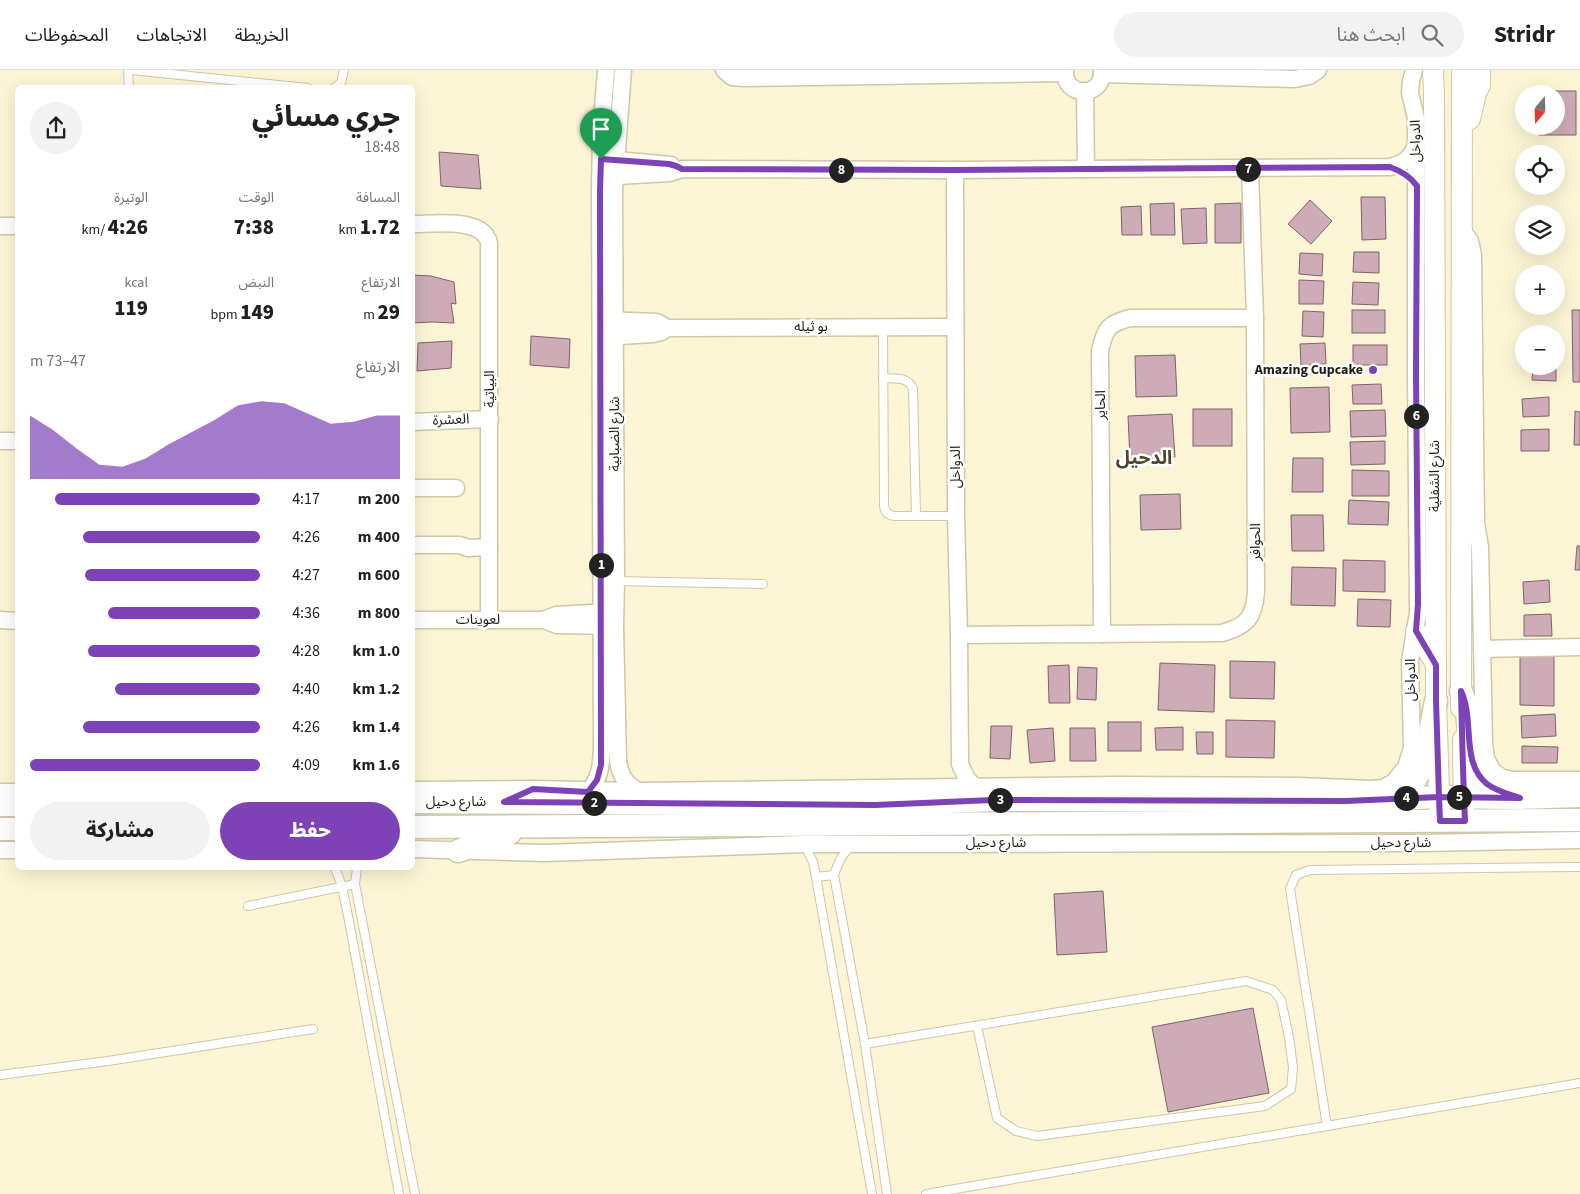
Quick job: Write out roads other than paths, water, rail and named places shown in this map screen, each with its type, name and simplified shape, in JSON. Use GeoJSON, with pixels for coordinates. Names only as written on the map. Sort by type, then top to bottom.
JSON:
{"type":"FeatureCollection","features":[{"type":"Feature","properties":{"kind":"main road"},"geometry":{"type":"LineString","coordinates":[[1461,691],[1467,708],[1472,760],[1476,771],[1488,784],[1497,790],[1520,798]]}},
{"type":"Feature","properties":{"kind":"main road"},"geometry":{"type":"LineString","coordinates":[[1401,798],[1412,785],[1421,765],[1436,700]]}},
{"type":"Feature","properties":{"kind":"main road"},"geometry":{"type":"LineString","coordinates":[[1115,785],[1216,800]]}},
{"type":"Feature","properties":{"kind":"main road"},"geometry":{"type":"LineString","coordinates":[[1300,786],[1346,801]]}},
{"type":"Feature","properties":{"kind":"main road"},"geometry":{"type":"LineString","coordinates":[[974,787],[993,800]]}},
{"type":"Feature","properties":{"kind":"main road"},"geometry":{"type":"LineString","coordinates":[[875,805],[927,788]]}},
{"type":"Feature","properties":{"kind":"main road"},"geometry":{"type":"LineString","coordinates":[[504,802],[533,789]]}},
{"type":"Feature","properties":{"kind":"main road","name":"شارع دحيل"},"geometry":{"type":"LineString","coordinates":[[415,802],[875,805],[993,800],[1346,801],[1439,797],[1520,798],[1580,796]]}},
{"type":"Feature","properties":{"kind":"main road"},"geometry":{"type":"LineString","coordinates":[[0,805],[15,805]]}},
{"type":"Feature","properties":{"kind":"main road","name":"شارع دحيل"},"geometry":{"type":"LineString","coordinates":[[415,828],[1580,820]]}},
{"type":"Feature","properties":{"kind":"main road"},"geometry":{"type":"LineString","coordinates":[[458,851],[528,827]]}},
{"type":"Feature","properties":{"kind":"main road"},"geometry":{"type":"LineString","coordinates":[[0,829],[15,829]]}},
{"type":"Feature","properties":{"kind":"street","name":"شارع الضبابية"},"geometry":{"type":"LineString","coordinates":[[588,792],[597,780],[601,765],[608,619],[608,168],[606,70]]}},
{"type":"Feature","properties":{"kind":"street","name":"شارع الضبابية"},"geometry":{"type":"LineString","coordinates":[[608,168],[623,70]]}},
{"type":"Feature","properties":{"kind":"street"},"geometry":{"type":"LineString","coordinates":[[724,70],[732,76],[743,78],[1065,72],[1066,81],[1071,87],[1077,91],[1085,92],[1097,86],[1102,72],[1294,79],[1309,76],[1318,70]]}},
{"type":"Feature","properties":{"kind":"street","name":"الدواخل"},"geometry":{"type":"LineString","coordinates":[[1371,790],[1383,788],[1394,782],[1403,773],[1411,754],[1413,741],[1410,661],[1416,631],[1418,604],[1416,118],[1410,87],[1414,70]]}},
{"type":"Feature","properties":{"kind":"street","name":"شارع الشفلية"},"geometry":{"type":"LineString","coordinates":[[1433,70],[1436,700],[1440,821]]}},
{"type":"Feature","properties":{"kind":"street","name":"شارع الشفلية"},"geometry":{"type":"LineString","coordinates":[[1462,70],[1461,691],[1465,821]]}},
{"type":"Feature","properties":{"kind":"street"},"geometry":{"type":"LineString","coordinates":[[1462,180],[1471,113],[1480,77]]}},
{"type":"Feature","properties":{"kind":"street"},"geometry":{"type":"LineString","coordinates":[[1085,92],[1086,170]]}},
{"type":"Feature","properties":{"kind":"street"},"geometry":{"type":"LineString","coordinates":[[608,168],[669,164],[682,169],[1086,170],[1390,167],[1407,160],[1416,144]]}},
{"type":"Feature","properties":{"kind":"street"},"geometry":{"type":"LineString","coordinates":[[1390,167],[1408,176],[1417,186]]}},
{"type":"Feature","properties":{"kind":"street","name":"الحوافر"},"geometry":{"type":"LineString","coordinates":[[959,635],[1222,633],[1237,629],[1249,619],[1255,606],[1256,592],[1255,318],[1250,169]]}},
{"type":"Feature","properties":{"kind":"street","name":"الدواخل"},"geometry":{"type":"LineString","coordinates":[[955,170],[956,516],[960,764]]}},
{"type":"Feature","properties":{"kind":"street","name":"البياتية"},"geometry":{"type":"LineString","coordinates":[[415,224],[466,225],[477,228],[487,238],[490,261],[489,620]]}},
{"type":"Feature","properties":{"kind":"street"},"geometry":{"type":"LineString","coordinates":[[0,226],[15,226]]}},
{"type":"Feature","properties":{"kind":"street","name":"شارع الشفلية"},"geometry":{"type":"LineString","coordinates":[[1462,230],[1470,241],[1473,255],[1476,523],[1480,547],[1484,744],[1486,759],[1493,771],[1501,777],[1512,780],[1580,780]]}},
{"type":"Feature","properties":{"kind":"street","name":"الحاير"},"geometry":{"type":"LineString","coordinates":[[1102,634],[1100,351],[1106,330],[1112,324],[1130,318],[1255,318]]}},
{"type":"Feature","properties":{"kind":"street","name":"بو ثيله"},"geometry":{"type":"LineString","coordinates":[[607,328],[657,333],[667,328],[956,327]]}},
{"type":"Feature","properties":{"kind":"street","name":"شارع الضبابية"},"geometry":{"type":"LineString","coordinates":[[607,328],[616,581],[608,619],[619,767],[626,782],[638,792]]}},
{"type":"Feature","properties":{"kind":"street","name":"العشرة"},"geometry":{"type":"LineString","coordinates":[[415,422],[490,419]]}},
{"type":"Feature","properties":{"kind":"street"},"geometry":{"type":"LineString","coordinates":[[0,441],[15,441]]}},
{"type":"Feature","properties":{"kind":"street"},"geometry":{"type":"LineString","coordinates":[[415,488],[456,488]]}},
{"type":"Feature","properties":{"kind":"street"},"geometry":{"type":"LineString","coordinates":[[1461,598],[1476,523]]}},
{"type":"Feature","properties":{"kind":"street"},"geometry":{"type":"LineString","coordinates":[[415,545],[460,544],[468,540],[489,544]]}},
{"type":"Feature","properties":{"kind":"street","name":"لعوينات"},"geometry":{"type":"LineString","coordinates":[[415,620],[544,620],[556,615],[608,619]]}},
{"type":"Feature","properties":{"kind":"street"},"geometry":{"type":"LineString","coordinates":[[0,620],[15,621]]}},
{"type":"Feature","properties":{"kind":"street"},"geometry":{"type":"LineString","coordinates":[[1416,631],[1436,665]]}},
{"type":"Feature","properties":{"kind":"street"},"geometry":{"type":"LineString","coordinates":[[1482,649],[1580,647]]}},
{"type":"Feature","properties":{"kind":"street"},"geometry":{"type":"LineString","coordinates":[[960,764],[964,774],[974,787]]}},
{"type":"Feature","properties":{"kind":"street"},"geometry":{"type":"LineString","coordinates":[[927,788],[953,775],[960,764]]}},
{"type":"Feature","properties":{"kind":"street","name":"شارع دحيل"},"geometry":{"type":"LineString","coordinates":[[415,790],[533,789],[638,792],[1115,785],[1300,786],[1371,790]]}},
{"type":"Feature","properties":{"kind":"street"},"geometry":{"type":"LineString","coordinates":[[0,792],[15,792]]}},
{"type":"Feature","properties":{"kind":"street","name":"شارع دحيل"},"geometry":{"type":"LineString","coordinates":[[415,849],[544,853],[854,843],[1423,843],[1580,840]]}},
{"type":"Feature","properties":{"kind":"street"},"geometry":{"type":"LineString","coordinates":[[0,850],[15,850]]}},
{"type":"Feature","properties":{"kind":"lane"},"geometry":{"type":"LineString","coordinates":[[129,85],[129,70],[278,85]]}},
{"type":"Feature","properties":{"kind":"lane"},"geometry":{"type":"LineString","coordinates":[[338,85],[341,83],[344,70]]}},
{"type":"Feature","properties":{"kind":"lane"},"geometry":{"type":"LineString","coordinates":[[883,326],[884,508],[891,516],[956,516]]}},
{"type":"Feature","properties":{"kind":"lane"},"geometry":{"type":"LineString","coordinates":[[883,378],[906,380],[913,389],[916,516]]}},
{"type":"Feature","properties":{"kind":"lane"},"geometry":{"type":"LineString","coordinates":[[616,581],[764,584]]}},
{"type":"Feature","properties":{"kind":"lane"},"geometry":{"type":"LineString","coordinates":[[854,843],[838,862],[834,875],[865,1044],[887,1194]]}},
{"type":"Feature","properties":{"kind":"lane"},"geometry":{"type":"LineString","coordinates":[[804,844],[813,862],[816,877],[872,1194]]}},
{"type":"Feature","properties":{"kind":"lane"},"geometry":{"type":"LineString","coordinates":[[1327,1126],[1290,889],[1296,875],[1310,870],[1580,867]]}},
{"type":"Feature","properties":{"kind":"lane"},"geometry":{"type":"LineString","coordinates":[[336,870],[342,886],[399,1194]]}},
{"type":"Feature","properties":{"kind":"lane"},"geometry":{"type":"LineString","coordinates":[[357,870],[355,884],[415,1194]]}},
{"type":"Feature","properties":{"kind":"lane"},"geometry":{"type":"LineString","coordinates":[[816,877],[834,875]]}},
{"type":"Feature","properties":{"kind":"lane"},"geometry":{"type":"LineString","coordinates":[[248,906],[355,884]]}},
{"type":"Feature","properties":{"kind":"lane"},"geometry":{"type":"LineString","coordinates":[[347,912],[360,910]]}},
{"type":"Feature","properties":{"kind":"lane"},"geometry":{"type":"LineString","coordinates":[[865,1044],[1246,981],[1272,990],[1282,1000],[1293,1068],[1291,1090],[1264,1106],[1037,1136],[1016,1131],[997,1118],[977,1026]]}},
{"type":"Feature","properties":{"kind":"lane"},"geometry":{"type":"LineString","coordinates":[[0,1075],[108,1061],[313,1030]]}},
{"type":"Feature","properties":{"kind":"lane"},"geometry":{"type":"LineString","coordinates":[[926,1194],[1580,1083]]}},
{"type":"Feature","properties":{"kind":"place","name":"Amazing Cupcake"},"geometry":{"type":"Point","coordinates":[1373,370]}},
{"type":"Feature","properties":{"kind":"district","name":"الدحيل"},"geometry":{"type":"Point","coordinates":[1144,458]}}]}
